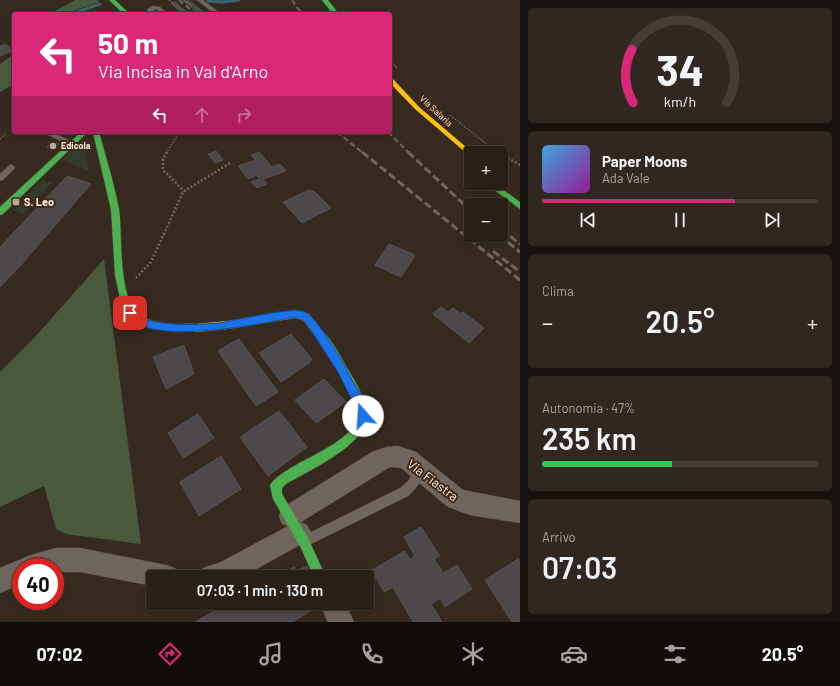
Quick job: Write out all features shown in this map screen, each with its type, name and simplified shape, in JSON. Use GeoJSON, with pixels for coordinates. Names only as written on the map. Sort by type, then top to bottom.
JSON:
{"type":"FeatureCollection","features":[{"type":"Feature","properties":{"kind":"street"},"geometry":{"type":"LineString","coordinates":[[112,0],[125,12]]}},
{"type":"Feature","properties":{"kind":"street"},"geometry":{"type":"LineString","coordinates":[[321,2],[324,12]]}},
{"type":"Feature","properties":{"kind":"street"},"geometry":{"type":"LineString","coordinates":[[321,2],[334,12]]}},
{"type":"Feature","properties":{"kind":"street","name":"Via Salaria"},"geometry":{"type":"LineString","coordinates":[[392,81],[417,108],[464,149]]}},
{"type":"Feature","properties":{"kind":"street"},"geometry":{"type":"LineString","coordinates":[[0,212],[83,134]]}},
{"type":"Feature","properties":{"kind":"street"},"geometry":{"type":"LineString","coordinates":[[97,134],[115,211],[120,288],[125,305],[130,313],[138,320],[148,324],[174,327],[217,327],[297,314],[304,316],[310,321],[349,382],[361,408],[362,420],[355,434],[347,441],[278,483],[276,486],[276,494],[298,530],[317,570]]}},
{"type":"Feature","properties":{"kind":"street"},"geometry":{"type":"LineString","coordinates":[[499,190],[520,206]]}},
{"type":"Feature","properties":{"kind":"street","name":"Via Fiastra"},"geometry":{"type":"LineString","coordinates":[[230,570],[298,530],[383,458],[401,457],[421,470],[456,499],[470,504],[520,512]]}},
{"type":"Feature","properties":{"kind":"street"},"geometry":{"type":"LineString","coordinates":[[64,560],[80,560],[146,573]]}},
{"type":"Feature","properties":{"kind":"street"},"geometry":{"type":"LineString","coordinates":[[0,581],[12,575]]}},
{"type":"Feature","properties":{"kind":"street"},"geometry":{"type":"LineString","coordinates":[[335,610],[341,622]]}},
{"type":"Feature","properties":{"kind":"lane"},"geometry":{"type":"LineString","coordinates":[[200,0],[215,12]]}},
{"type":"Feature","properties":{"kind":"lane"},"geometry":{"type":"LineString","coordinates":[[150,12],[150,10],[157,7],[161,8],[164,12]]}},
{"type":"Feature","properties":{"kind":"lane"},"geometry":{"type":"LineString","coordinates":[[51,134],[74,141]]}},
{"type":"Feature","properties":{"kind":"lane"},"geometry":{"type":"LineString","coordinates":[[62,134],[74,141]]}},
{"type":"Feature","properties":{"kind":"lane"},"geometry":{"type":"LineString","coordinates":[[0,178],[11,167]]}},
{"type":"Feature","properties":{"kind":"lane"},"geometry":{"type":"LineString","coordinates":[[298,530],[404,492],[412,485],[421,470]]}},
{"type":"Feature","properties":{"kind":"path"},"geometry":{"type":"LineString","coordinates":[[169,0],[184,12]]}},
{"type":"Feature","properties":{"kind":"path"},"geometry":{"type":"LineString","coordinates":[[449,115],[490,146]]}},
{"type":"Feature","properties":{"kind":"path"},"geometry":{"type":"LineString","coordinates":[[0,139],[6,133]]}},
{"type":"Feature","properties":{"kind":"path"},"geometry":{"type":"LineString","coordinates":[[178,134],[163,160],[163,170],[184,191]]}},
{"type":"Feature","properties":{"kind":"path"},"geometry":{"type":"LineString","coordinates":[[508,158],[520,165]]}},
{"type":"Feature","properties":{"kind":"path"},"geometry":{"type":"LineString","coordinates":[[120,288],[143,274],[160,246],[166,225],[184,191],[230,163]]}},
{"type":"Feature","properties":{"kind":"green space"},"geometry":{"type":"Polygon","coordinates":[[[75,0],[97,0],[99,2],[72,12],[54,12],[75,0]]]}},
{"type":"Feature","properties":{"kind":"green space"},"geometry":{"type":"Polygon","coordinates":[[[12,55],[12,85],[0,92],[0,64],[12,55]]]}},
{"type":"Feature","properties":{"kind":"green space"},"geometry":{"type":"Polygon","coordinates":[[[83,140],[89,171],[62,160],[83,140]]]}},
{"type":"Feature","properties":{"kind":"green space"},"geometry":{"type":"Polygon","coordinates":[[[42,180],[52,183],[24,214],[14,211],[42,180]]]}},
{"type":"Feature","properties":{"kind":"green space"},"geometry":{"type":"Polygon","coordinates":[[[104,259],[141,544],[66,534],[56,529],[44,486],[0,507],[0,372],[36,336],[104,259]]]}},
{"type":"Feature","properties":{"kind":"building"},"geometry":{"type":"Polygon","coordinates":[[[182,0],[188,0],[203,12],[197,12],[182,0]]]}},
{"type":"Feature","properties":{"kind":"building"},"geometry":{"type":"Polygon","coordinates":[[[175,2],[187,12],[181,12],[171,4],[175,2]]]}},
{"type":"Feature","properties":{"kind":"building"},"geometry":{"type":"Polygon","coordinates":[[[6,44],[12,51],[0,56],[0,46],[6,44]]]}},
{"type":"Feature","properties":{"kind":"building","name":"Edicola"},"geometry":{"type":"Polygon","coordinates":[[[53,142],[59,144],[54,149],[47,147],[53,142]]]}},
{"type":"Feature","properties":{"kind":"building"},"geometry":{"type":"Polygon","coordinates":[[[216,151],[223,160],[215,163],[208,154],[216,151]]]}},
{"type":"Feature","properties":{"kind":"building"},"geometry":{"type":"Polygon","coordinates":[[[259,152],[272,167],[280,164],[286,171],[263,179],[267,184],[257,188],[251,182],[260,179],[256,175],[248,179],[238,166],[255,160],[251,155],[259,152]]]}},
{"type":"Feature","properties":{"kind":"building"},"geometry":{"type":"Polygon","coordinates":[[[67,176],[91,184],[0,287],[0,247],[67,176]]]}},
{"type":"Feature","properties":{"kind":"building"},"geometry":{"type":"Polygon","coordinates":[[[309,190],[315,192],[331,208],[302,223],[283,202],[309,190]]]}},
{"type":"Feature","properties":{"kind":"building"},"geometry":{"type":"Polygon","coordinates":[[[389,244],[415,255],[401,277],[375,265],[389,244]]]}},
{"type":"Feature","properties":{"kind":"building"},"geometry":{"type":"Polygon","coordinates":[[[441,307],[448,312],[453,308],[461,314],[463,312],[484,328],[469,343],[433,314],[441,307]]]}},
{"type":"Feature","properties":{"kind":"building"},"geometry":{"type":"Polygon","coordinates":[[[291,334],[312,359],[309,363],[281,382],[259,353],[291,334]]]}},
{"type":"Feature","properties":{"kind":"building"},"geometry":{"type":"Polygon","coordinates":[[[239,339],[278,392],[256,406],[218,351],[239,339]]]}},
{"type":"Feature","properties":{"kind":"building"},"geometry":{"type":"Polygon","coordinates":[[[184,345],[194,374],[166,389],[153,357],[184,345]]]}},
{"type":"Feature","properties":{"kind":"building"},"geometry":{"type":"Polygon","coordinates":[[[324,379],[346,402],[316,423],[295,400],[324,379]]]}},
{"type":"Feature","properties":{"kind":"building"},"geometry":{"type":"Polygon","coordinates":[[[279,411],[307,447],[268,476],[240,437],[279,411]]]}},
{"type":"Feature","properties":{"kind":"building"},"geometry":{"type":"Polygon","coordinates":[[[198,414],[214,438],[183,458],[168,433],[198,414]]]}},
{"type":"Feature","properties":{"kind":"building"},"geometry":{"type":"Polygon","coordinates":[[[221,456],[241,489],[199,516],[180,482],[221,456]]]}},
{"type":"Feature","properties":{"kind":"building"},"geometry":{"type":"Polygon","coordinates":[[[421,527],[440,556],[434,559],[443,573],[457,565],[472,589],[445,607],[440,598],[431,604],[442,622],[413,622],[393,587],[384,592],[374,574],[374,570],[372,570],[405,551],[410,560],[415,556],[404,537],[421,527]]]}},
{"type":"Feature","properties":{"kind":"building"},"geometry":{"type":"Polygon","coordinates":[[[518,559],[520,563],[520,622],[512,622],[485,580],[518,559]]]}},
{"type":"Feature","properties":{"kind":"building"},"geometry":{"type":"Polygon","coordinates":[[[307,566],[309,570],[298,570],[307,566]]]}},
{"type":"Feature","properties":{"kind":"building"},"geometry":{"type":"Polygon","coordinates":[[[294,567],[296,570],[289,570],[294,567]]]}},
{"type":"Feature","properties":{"kind":"building"},"geometry":{"type":"Polygon","coordinates":[[[216,610],[312,610],[292,622],[195,622],[216,610]]]}},
{"type":"Feature","properties":{"kind":"waterway"},"geometry":{"type":"LineString","coordinates":[[208,1],[222,2],[239,0]]}},
{"type":"Feature","properties":{"kind":"waterway"},"geometry":{"type":"LineString","coordinates":[[77,12],[100,4]]}},
{"type":"Feature","properties":{"kind":"railway"},"geometry":{"type":"LineString","coordinates":[[179,0],[194,12]]}},
{"type":"Feature","properties":{"kind":"railway"},"geometry":{"type":"LineString","coordinates":[[292,0],[301,12]]}},
{"type":"Feature","properties":{"kind":"railway"},"geometry":{"type":"LineString","coordinates":[[339,134],[363,153]]}},
{"type":"Feature","properties":{"kind":"railway"},"geometry":{"type":"LineString","coordinates":[[390,134],[408,152]]}},
{"type":"Feature","properties":{"kind":"railway"},"geometry":{"type":"LineString","coordinates":[[362,152],[520,280]]}},
{"type":"Feature","properties":{"kind":"railway"},"geometry":{"type":"LineString","coordinates":[[408,152],[464,204]]}},
{"type":"Feature","properties":{"kind":"railway"},"geometry":{"type":"LineString","coordinates":[[508,235],[520,244]]}},
{"type":"Feature","properties":{"kind":"railway"},"geometry":{"type":"LineString","coordinates":[[508,242],[520,252]]}},
{"type":"Feature","properties":{"kind":"railway"},"geometry":{"type":"LineString","coordinates":[[493,251],[520,272]]}},
{"type":"Feature","properties":{"kind":"traffic: fast"},"geometry":{"type":"LineString","coordinates":[[112,0],[125,12]]}},
{"type":"Feature","properties":{"kind":"traffic: fast"},"geometry":{"type":"LineString","coordinates":[[325,0],[334,12]]}},
{"type":"Feature","properties":{"kind":"traffic: fast"},"geometry":{"type":"LineString","coordinates":[[0,212],[83,134]]}},
{"type":"Feature","properties":{"kind":"traffic: fast"},"geometry":{"type":"LineString","coordinates":[[96,134],[115,210],[119,275],[125,304],[136,317],[154,325],[177,328],[196,328]]}},
{"type":"Feature","properties":{"kind":"traffic: fast"},"geometry":{"type":"LineString","coordinates":[[498,190],[520,206]]}},
{"type":"Feature","properties":{"kind":"traffic: fast"},"geometry":{"type":"LineString","coordinates":[[317,570],[304,542],[277,495],[276,486],[282,480],[315,462],[339,446],[358,429],[362,420],[362,412],[353,389],[339,363],[319,333]]}},
{"type":"Feature","properties":{"kind":"traffic: slow"},"geometry":{"type":"LineString","coordinates":[[392,81],[417,108],[464,149]]}},
{"type":"Feature","properties":{"kind":"traffic: slow"},"geometry":{"type":"LineString","coordinates":[[196,328],[227,325],[295,314],[306,317],[319,333]]}},
{"type":"Feature","properties":{"kind":"place","name":"Edicola"},"geometry":{"type":"Point","coordinates":[53,146]}},
{"type":"Feature","properties":{"kind":"place","name":"S. Leo"},"geometry":{"type":"Point","coordinates":[16,202]}},
{"type":"Feature","properties":{"kind":"route"},"geometry":{"type":"LineString","coordinates":[[130,313],[138,320],[148,324],[174,327],[217,327],[291,314],[302,315],[310,321],[342,369],[361,408],[363,416]]}}]}
